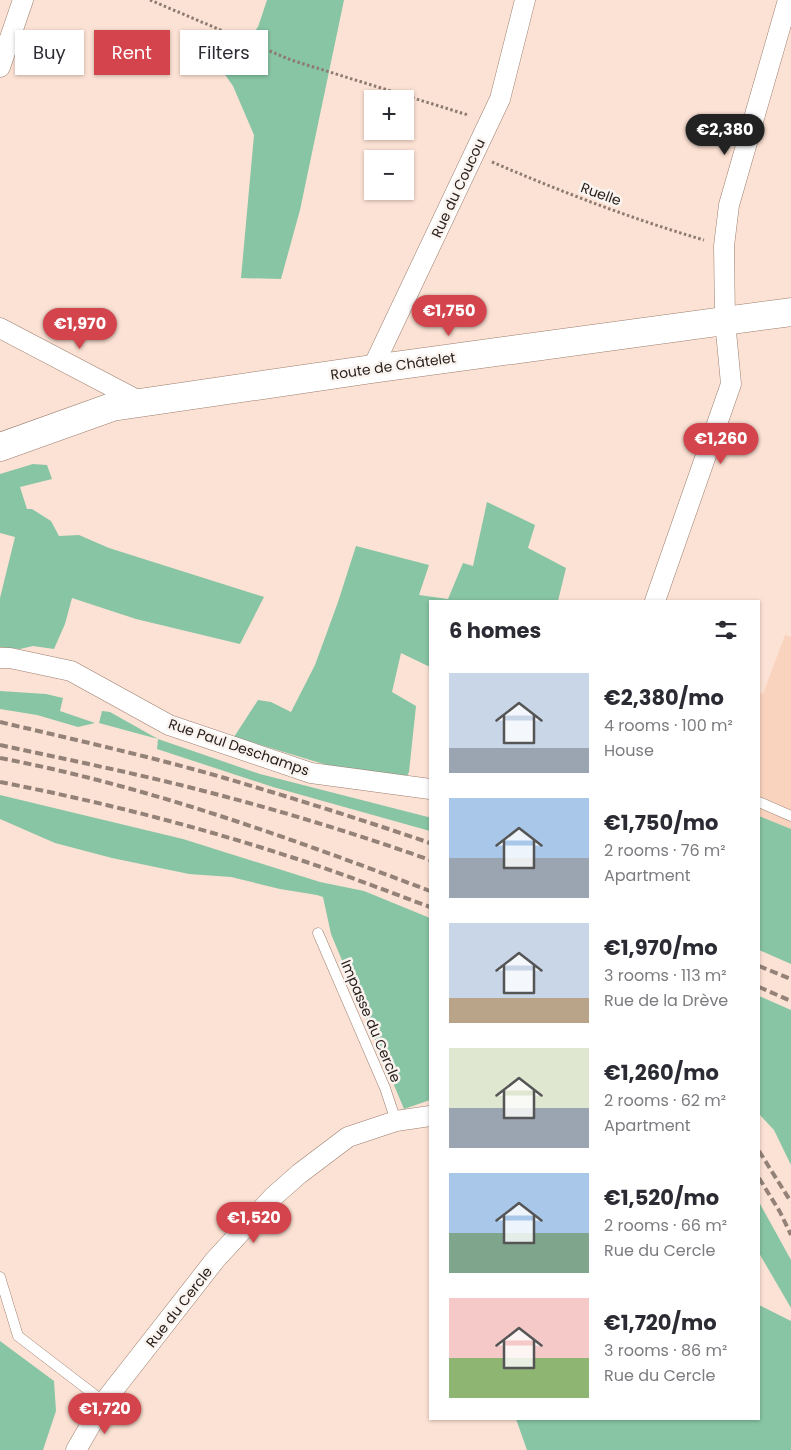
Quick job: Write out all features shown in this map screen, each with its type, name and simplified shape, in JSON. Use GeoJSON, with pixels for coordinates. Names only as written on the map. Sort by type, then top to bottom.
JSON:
{"type":"FeatureCollection","features":[{"type":"Feature","properties":{"kind":"main road","name":"Route de Châtelet"},"geometry":{"type":"LineString","coordinates":[[0,447],[112,407],[372,369],[791,312]]}},
{"type":"Feature","properties":{"kind":"street"},"geometry":{"type":"LineString","coordinates":[[0,67],[23,0]]}},
{"type":"Feature","properties":{"kind":"street","name":"Rue du Coucou"},"geometry":{"type":"LineString","coordinates":[[372,369],[500,100],[525,0]]}},
{"type":"Feature","properties":{"kind":"street"},"geometry":{"type":"LineString","coordinates":[[655,600],[731,384],[725,321],[724,246],[729,204],[788,0]]}},
{"type":"Feature","properties":{"kind":"street"},"geometry":{"type":"LineString","coordinates":[[0,328],[143,403]]}},
{"type":"Feature","properties":{"kind":"street","name":"Rue Paul Deschamps"},"geometry":{"type":"LineString","coordinates":[[0,658],[10,658],[71,671],[170,725],[311,773],[429,789]]}},
{"type":"Feature","properties":{"kind":"street","name":"Rue du Cercle"},"geometry":{"type":"LineString","coordinates":[[76,1450],[104,1402],[215,1260],[274,1197],[299,1174],[348,1136],[396,1121],[429,1116]]}},
{"type":"Feature","properties":{"kind":"lane"},"geometry":{"type":"LineString","coordinates":[[760,802],[791,816]]}},
{"type":"Feature","properties":{"kind":"lane","name":"Impasse du Cercle"},"geometry":{"type":"LineString","coordinates":[[318,933],[385,1088],[396,1121]]}},
{"type":"Feature","properties":{"kind":"lane"},"geometry":{"type":"LineString","coordinates":[[0,1277],[18,1336],[104,1402]]}},
{"type":"Feature","properties":{"kind":"path"},"geometry":{"type":"LineString","coordinates":[[150,0],[291,60],[489,121]]}},
{"type":"Feature","properties":{"kind":"path","name":"Ruelle"},"geometry":{"type":"LineString","coordinates":[[474,154],[562,192],[667,229],[724,246]]}},
{"type":"Feature","properties":{"kind":"shaded area"},"geometry":{"type":"Polygon","coordinates":[[[785,635],[791,637],[791,829],[760,816],[760,692],[763,694],[785,635]]]}},
{"type":"Feature","properties":{"kind":"green space"},"geometry":{"type":"Polygon","coordinates":[[[267,0],[344,0],[300,210],[281,279],[241,278],[254,135],[233,86],[225,75],[268,75],[268,30],[255,30],[267,0]]]}},
{"type":"Feature","properties":{"kind":"green space"},"geometry":{"type":"Polygon","coordinates":[[[33,464],[47,465],[52,479],[20,487],[27,509],[32,509],[51,521],[59,536],[79,535],[109,548],[264,597],[240,644],[136,619],[72,598],[65,624],[54,649],[33,646],[20,649],[0,647],[0,598],[15,537],[0,533],[0,474],[33,464]]]}},
{"type":"Feature","properties":{"kind":"green space"},"geometry":{"type":"Polygon","coordinates":[[[487,502],[535,525],[528,548],[566,568],[558,600],[429,600],[429,667],[401,653],[392,692],[416,706],[407,776],[327,765],[234,737],[258,700],[271,702],[291,712],[315,665],[356,546],[429,565],[419,595],[448,599],[463,563],[473,566],[487,502]]]}},
{"type":"Feature","properties":{"kind":"green space"},"geometry":{"type":"Polygon","coordinates":[[[0,691],[46,694],[63,698],[60,711],[95,723],[78,727],[37,715],[0,709],[0,691]]]}},
{"type":"Feature","properties":{"kind":"green space"},"geometry":{"type":"Polygon","coordinates":[[[102,711],[110,712],[158,739],[99,723],[102,711]]]}},
{"type":"Feature","properties":{"kind":"green space"},"geometry":{"type":"Polygon","coordinates":[[[158,739],[260,774],[429,816],[429,831],[273,787],[157,749],[158,739]]]}},
{"type":"Feature","properties":{"kind":"green space"},"geometry":{"type":"Polygon","coordinates":[[[0,795],[183,839],[320,882],[364,891],[429,918],[429,1100],[404,1109],[331,934],[323,897],[231,877],[189,874],[112,858],[55,843],[0,819],[0,795]]]}},
{"type":"Feature","properties":{"kind":"green space"},"geometry":{"type":"Polygon","coordinates":[[[760,816],[791,829],[791,964],[760,950],[760,816]]]}},
{"type":"Feature","properties":{"kind":"green space"},"geometry":{"type":"Polygon","coordinates":[[[760,996],[791,1010],[791,1165],[774,1130],[760,1115],[760,996]]]}},
{"type":"Feature","properties":{"kind":"green space"},"geometry":{"type":"Polygon","coordinates":[[[760,1204],[791,1260],[791,1308],[760,1255],[760,1204]]]}},
{"type":"Feature","properties":{"kind":"green space"},"geometry":{"type":"Polygon","coordinates":[[[760,1306],[791,1321],[791,1450],[527,1450],[516,1420],[760,1420],[760,1306]]]}},
{"type":"Feature","properties":{"kind":"green space"},"geometry":{"type":"Polygon","coordinates":[[[0,1341],[54,1381],[56,1411],[43,1450],[0,1450],[0,1341]]]}},
{"type":"Feature","properties":{"kind":"railway"},"geometry":{"type":"LineString","coordinates":[[0,722],[200,771],[429,843]]}},
{"type":"Feature","properties":{"kind":"railway"},"geometry":{"type":"LineString","coordinates":[[0,745],[139,775],[223,796],[379,842],[429,860]]}},
{"type":"Feature","properties":{"kind":"railway"},"geometry":{"type":"LineString","coordinates":[[0,758],[110,783],[164,798],[271,833],[429,891]]}},
{"type":"Feature","properties":{"kind":"railway"},"geometry":{"type":"LineString","coordinates":[[0,782],[73,797],[219,835],[309,863],[429,907]]}},
{"type":"Feature","properties":{"kind":"railway"},"geometry":{"type":"LineString","coordinates":[[760,966],[791,979]]}},
{"type":"Feature","properties":{"kind":"railway"},"geometry":{"type":"LineString","coordinates":[[760,987],[791,1001]]}},
{"type":"Feature","properties":{"kind":"railway"},"geometry":{"type":"LineString","coordinates":[[760,1153],[791,1202]]}},
{"type":"Feature","properties":{"kind":"railway"},"geometry":{"type":"LineString","coordinates":[[760,1180],[780,1212],[791,1235]]}}]}
